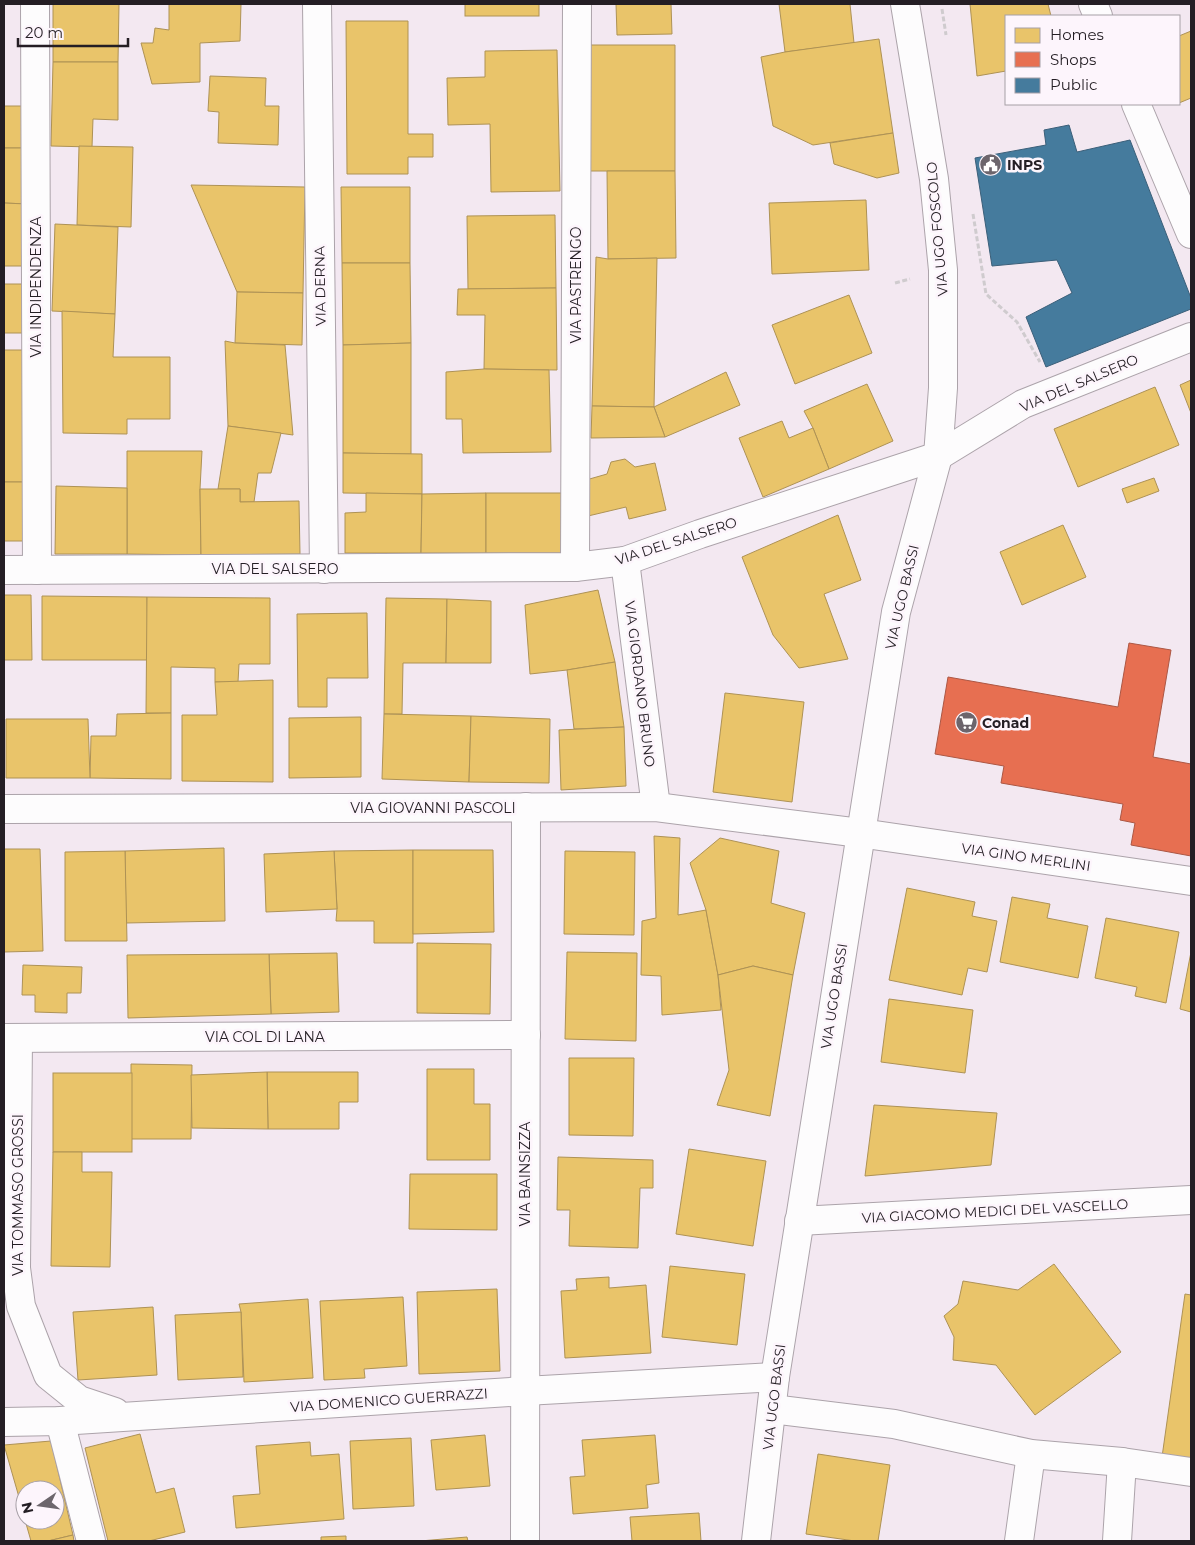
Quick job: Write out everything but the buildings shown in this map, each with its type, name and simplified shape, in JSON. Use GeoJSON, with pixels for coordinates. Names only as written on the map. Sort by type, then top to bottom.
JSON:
{"type":"FeatureCollection","features":[{"type":"Feature","properties":{"kind":"street","name":"VIA INDIPENDENZA"},"geometry":{"type":"LineString","coordinates":[[35,4],[37,570]]}},
{"type":"Feature","properties":{"kind":"street","name":"VIA DERNA"},"geometry":{"type":"LineString","coordinates":[[317,4],[324,569]]}},
{"type":"Feature","properties":{"kind":"street","name":"VIA PASTRENGO"},"geometry":{"type":"LineString","coordinates":[[575,567],[576,4]]}},
{"type":"Feature","properties":{"kind":"street","name":"VIA UGO FOSCOLO"},"geometry":{"type":"LineString","coordinates":[[905,4],[934,179],[943,270],[944,388],[938,456]]}},
{"type":"Feature","properties":{"kind":"street"},"geometry":{"type":"LineString","coordinates":[[1136,105],[1191,234]]}},
{"type":"Feature","properties":{"kind":"street","name":"VIA DEL SALSERO"},"geometry":{"type":"LineString","coordinates":[[4,570],[575,567],[624,561],[938,456],[1023,404],[1191,337]]}},
{"type":"Feature","properties":{"kind":"street","name":"VIA UGO BASSI"},"geometry":{"type":"LineString","coordinates":[[756,1541],[775,1377],[896,612],[938,456]]}},
{"type":"Feature","properties":{"kind":"street","name":"VIA GIORDANO BRUNO"},"geometry":{"type":"LineString","coordinates":[[624,561],[656,807]]}},
{"type":"Feature","properties":{"kind":"street","name":"VIA GIOVANNI PASCOLI"},"geometry":{"type":"LineString","coordinates":[[4,810],[656,807],[860,834]]}},
{"type":"Feature","properties":{"kind":"street","name":"VIA BAINSIZZA"},"geometry":{"type":"LineString","coordinates":[[525,1541],[526,808]]}},
{"type":"Feature","properties":{"kind":"street","name":"VIA GINO MERLINI"},"geometry":{"type":"LineString","coordinates":[[860,834],[1191,881]]}},
{"type":"Feature","properties":{"kind":"street","name":"VIA COL DI LANA"},"geometry":{"type":"LineString","coordinates":[[11,1038],[526,1035]]}},
{"type":"Feature","properties":{"kind":"street","name":"VIA TOMMASO GROSSI"},"geometry":{"type":"LineString","coordinates":[[11,1038],[16,1268],[21,1306],[48,1375],[79,1400],[129,1416]]}},
{"type":"Feature","properties":{"kind":"street","name":"VIA GIACOMO MEDICI DEL VASCELLO"},"geometry":{"type":"LineString","coordinates":[[799,1221],[1191,1200]]}},
{"type":"Feature","properties":{"kind":"street","name":"VIA DOMENICO GUERRAZZI"},"geometry":{"type":"LineString","coordinates":[[4,1422],[60,1421],[775,1377]]}},
{"type":"Feature","properties":{"kind":"street"},"geometry":{"type":"LineString","coordinates":[[772,1409],[894,1424],[1031,1454],[1122,1462],[1191,1472]]}},
{"type":"Feature","properties":{"kind":"street"},"geometry":{"type":"LineString","coordinates":[[60,1421],[91,1541]]}},
{"type":"Feature","properties":{"kind":"street"},"geometry":{"type":"LineString","coordinates":[[1019,1541],[1031,1454]]}},
{"type":"Feature","properties":{"kind":"street"},"geometry":{"type":"LineString","coordinates":[[1117,1541],[1122,1462]]}},
{"type":"Feature","properties":{"kind":"path"},"geometry":{"type":"LineString","coordinates":[[941,4],[948,43]]}},
{"type":"Feature","properties":{"kind":"path"},"geometry":{"type":"LineString","coordinates":[[972,209],[986,294],[1017,322],[1056,392]]}},
{"type":"Feature","properties":{"kind":"place","name":"INPS"},"geometry":{"type":"Point","coordinates":[991,165]}},
{"type":"Feature","properties":{"kind":"place","name":"Conad"},"geometry":{"type":"Point","coordinates":[966,723]}}]}
